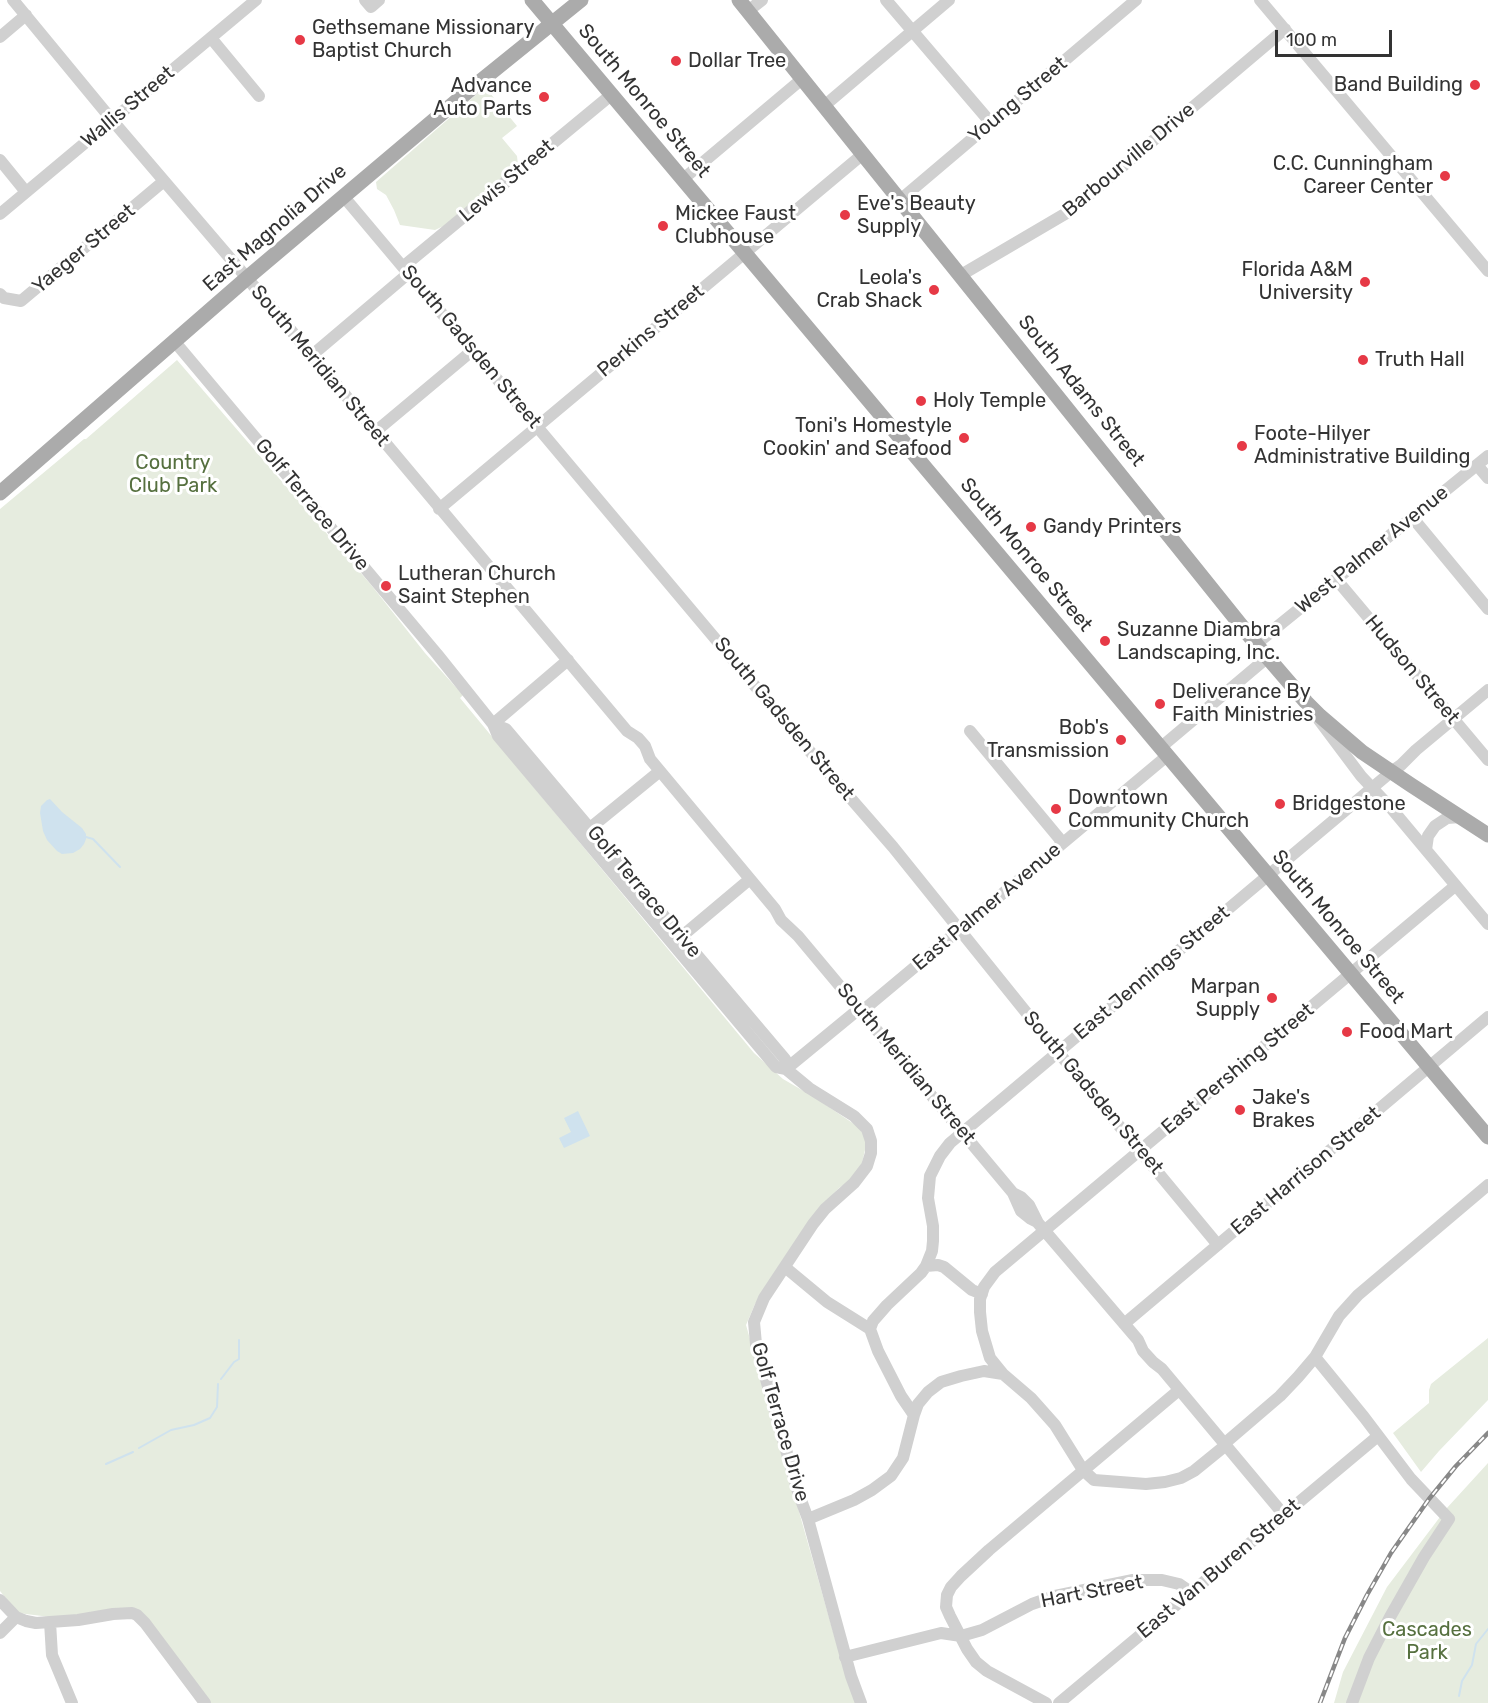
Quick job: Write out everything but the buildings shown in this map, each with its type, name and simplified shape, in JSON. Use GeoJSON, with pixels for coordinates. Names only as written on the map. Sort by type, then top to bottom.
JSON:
{"type":"FeatureCollection","features":[{"type":"Feature","properties":{"kind":"main road","name":"South Monroe Street"},"geometry":{"type":"LineString","coordinates":[[532,0],[1488,1137]]}},
{"type":"Feature","properties":{"kind":"main road","name":"East Magnolia Drive"},"geometry":{"type":"LineString","coordinates":[[0,493],[247,278],[472,88],[581,0]]}},
{"type":"Feature","properties":{"kind":"main road","name":"South Adams Street"},"geometry":{"type":"LineString","coordinates":[[744,6],[1306,702]]}},
{"type":"Feature","properties":{"kind":"main road"},"geometry":{"type":"LineString","coordinates":[[1306,702],[1343,736],[1390,772],[1488,835]]}},
{"type":"Feature","properties":{"kind":"street","name":"South Meridian Street"},"geometry":{"type":"LineString","coordinates":[[13,0],[627,731],[645,746],[650,759],[775,909],[791,920],[798,936],[1013,1193],[1029,1205],[1041,1226],[1124,1324],[1138,1340],[1149,1347],[1157,1357],[1162,1369],[1284,1515]]}},
{"type":"Feature","properties":{"kind":"street","name":"Wallis Street"},"geometry":{"type":"LineString","coordinates":[[0,214],[256,0]]}},
{"type":"Feature","properties":{"kind":"street"},"geometry":{"type":"LineString","coordinates":[[744,6],[762,0]]}},
{"type":"Feature","properties":{"kind":"street"},"geometry":{"type":"LineString","coordinates":[[886,0],[991,123]]}},
{"type":"Feature","properties":{"kind":"street"},"geometry":{"type":"LineString","coordinates":[[824,106],[949,0]]}},
{"type":"Feature","properties":{"kind":"street","name":"Young Street"},"geometry":{"type":"LineString","coordinates":[[900,200],[1136,0]]}},
{"type":"Feature","properties":{"kind":"street"},"geometry":{"type":"LineString","coordinates":[[1260,0],[1488,271]]}},
{"type":"Feature","properties":{"kind":"street"},"geometry":{"type":"LineString","coordinates":[[0,37],[26,15]]}},
{"type":"Feature","properties":{"kind":"street","name":"Barbourville Drive"},"geometry":{"type":"LineString","coordinates":[[961,275],[1070,211],[1285,29]]}},
{"type":"Feature","properties":{"kind":"street"},"geometry":{"type":"LineString","coordinates":[[211,38],[260,96]]}},
{"type":"Feature","properties":{"kind":"street"},"geometry":{"type":"LineString","coordinates":[[682,180],[802,79]]}},
{"type":"Feature","properties":{"kind":"street","name":"Lewis Street"},"geometry":{"type":"LineString","coordinates":[[311,356],[406,270],[611,95]]}},
{"type":"Feature","properties":{"kind":"street","name":"Perkins Street"},"geometry":{"type":"LineString","coordinates":[[439,509],[863,154]]}},
{"type":"Feature","properties":{"kind":"street"},"geometry":{"type":"LineString","coordinates":[[0,160],[26,192]]}},
{"type":"Feature","properties":{"kind":"street","name":"Yaeger Street"},"geometry":{"type":"LineString","coordinates":[[0,294],[4,298],[21,301],[164,181]]}},
{"type":"Feature","properties":{"kind":"street","name":"South Gadsden Street"},"geometry":{"type":"LineString","coordinates":[[344,197],[893,847],[1058,1052],[1218,1245]]}},
{"type":"Feature","properties":{"kind":"street","name":"Golf Terrace Drive"},"geometry":{"type":"LineString","coordinates":[[175,342],[493,724],[506,729],[585,832],[677,940],[776,1067],[786,1069],[809,1088],[854,1116],[867,1129],[871,1141],[869,1160],[863,1172],[813,1224],[760,1305],[754,1326],[756,1344],[798,1492],[808,1519],[845,1657],[861,1703]]}},
{"type":"Feature","properties":{"kind":"street"},"geometry":{"type":"LineString","coordinates":[[375,432],[473,350]]}},
{"type":"Feature","properties":{"kind":"street","name":"West Palmer Avenue"},"geometry":{"type":"LineString","coordinates":[[1257,644],[1488,456]]}},
{"type":"Feature","properties":{"kind":"street"},"geometry":{"type":"LineString","coordinates":[[1477,465],[1488,478]]}},
{"type":"Feature","properties":{"kind":"street"},"geometry":{"type":"LineString","coordinates":[[1412,517],[1488,609]]}},
{"type":"Feature","properties":{"kind":"street","name":"Hudson Street"},"geometry":{"type":"LineString","coordinates":[[1336,579],[1488,760]]}},
{"type":"Feature","properties":{"kind":"street","name":"East Palmer Avenue"},"geometry":{"type":"LineString","coordinates":[[786,1069],[960,931],[1063,843],[1268,657]]}},
{"type":"Feature","properties":{"kind":"street"},"geometry":{"type":"LineString","coordinates":[[493,724],[568,660]]}},
{"type":"Feature","properties":{"kind":"street","name":"East Jennings Street"},"geometry":{"type":"LineString","coordinates":[[926,1266],[933,1241],[928,1198],[930,1176],[940,1156],[950,1143],[1488,690]]}},
{"type":"Feature","properties":{"kind":"street","name":"South Adams Street"},"geometry":{"type":"LineString","coordinates":[[1306,702],[1371,788],[1391,808],[1488,924]]}},
{"type":"Feature","properties":{"kind":"street"},"geometry":{"type":"LineString","coordinates":[[970,732],[1063,843]]}},
{"type":"Feature","properties":{"kind":"street"},"geometry":{"type":"LineString","coordinates":[[585,832],[660,771]]}},
{"type":"Feature","properties":{"kind":"street"},"geometry":{"type":"LineString","coordinates":[[1390,772],[1388,793],[1391,808]]}},
{"type":"Feature","properties":{"kind":"street"},"geometry":{"type":"LineString","coordinates":[[1426,850],[1428,836],[1435,826],[1447,818],[1461,817]]}},
{"type":"Feature","properties":{"kind":"street"},"geometry":{"type":"LineString","coordinates":[[677,940],[750,879]]}},
{"type":"Feature","properties":{"kind":"street","name":"East Pershing Street"},"geometry":{"type":"LineString","coordinates":[[982,1294],[994,1272],[1041,1226],[1140,1151],[1455,886]]}},
{"type":"Feature","properties":{"kind":"street","name":"East Harrison Street"},"geometry":{"type":"LineString","coordinates":[[1124,1324],[1488,1017]]}},
{"type":"Feature","properties":{"kind":"street"},"geometry":{"type":"LineString","coordinates":[[914,1415],[887,1369],[870,1329],[873,1321],[926,1266],[938,1265],[944,1267],[972,1290],[982,1294],[980,1312],[984,1344],[990,1358],[1002,1374],[1043,1410],[1083,1470],[1094,1480],[1146,1484],[1181,1478],[1194,1471],[1280,1396],[1315,1357],[1339,1316],[1358,1294],[1488,1185]]}},
{"type":"Feature","properties":{"kind":"street"},"geometry":{"type":"LineString","coordinates":[[786,1268],[828,1302],[870,1329]]}},
{"type":"Feature","properties":{"kind":"street"},"geometry":{"type":"LineString","coordinates":[[1315,1357],[1411,1479],[1449,1519],[1425,1555],[1390,1617],[1367,1663],[1352,1703]]}},
{"type":"Feature","properties":{"kind":"street"},"geometry":{"type":"LineString","coordinates":[[808,1519],[854,1500],[891,1476],[903,1458],[918,1404],[941,1382],[984,1371],[1002,1374]]}},
{"type":"Feature","properties":{"kind":"street"},"geometry":{"type":"LineString","coordinates":[[1046,1703],[987,1671],[976,1662],[946,1607],[947,1595],[951,1587],[989,1550],[1179,1390]]}},
{"type":"Feature","properties":{"kind":"street","name":"East Van Buren Street"},"geometry":{"type":"LineString","coordinates":[[1059,1703],[1378,1436]]}},
{"type":"Feature","properties":{"kind":"street","name":"Hart Street"},"geometry":{"type":"LineString","coordinates":[[961,1636],[982,1630],[1032,1604],[1056,1596],[1132,1580],[1179,1584],[1192,1593]]}},
{"type":"Feature","properties":{"kind":"street"},"geometry":{"type":"LineString","coordinates":[[0,1600],[16,1617],[36,1623],[78,1620],[113,1614],[137,1615],[205,1703]]}},
{"type":"Feature","properties":{"kind":"street"},"geometry":{"type":"LineString","coordinates":[[0,1633],[16,1617]]}},
{"type":"Feature","properties":{"kind":"street"},"geometry":{"type":"LineString","coordinates":[[50,1622],[52,1655],[72,1703]]}},
{"type":"Feature","properties":{"kind":"street"},"geometry":{"type":"LineString","coordinates":[[845,1657],[941,1633],[961,1636]]}},
{"type":"Feature","properties":{"kind":"green space"},"geometry":{"type":"Polygon","coordinates":[[[485,87],[517,126],[502,138],[517,156],[518,165],[452,222],[435,230],[400,225],[386,195],[377,189],[376,182],[485,87]]]}},
{"type":"Feature","properties":{"kind":"green space","name":"Country Club Park"},"geometry":{"type":"Polygon","coordinates":[[[177,360],[463,695],[460,698],[754,1053],[783,1079],[857,1126],[865,1136],[862,1163],[853,1178],[839,1188],[822,1206],[755,1304],[746,1325],[836,1642],[857,1703],[210,1703],[143,1613],[50,1617],[18,1613],[0,1591],[0,509],[86,439],[177,360]]]}},
{"type":"Feature","properties":{"kind":"green space"},"geometry":{"type":"Polygon","coordinates":[[[1488,1338],[1488,1400],[1421,1472],[1393,1433],[1429,1403],[1431,1384],[1488,1338]]]}},
{"type":"Feature","properties":{"kind":"green space","name":"Cascades Park"},"geometry":{"type":"Polygon","coordinates":[[[1488,1463],[1488,1703],[1334,1703],[1343,1672],[1387,1587],[1446,1509],[1488,1463]]]}},
{"type":"Feature","properties":{"kind":"water"},"geometry":{"type":"Polygon","coordinates":[[[50,799],[86,834],[84,844],[73,853],[62,854],[57,851],[47,840],[43,831],[41,806],[50,799]]]}},
{"type":"Feature","properties":{"kind":"water"},"geometry":{"type":"Polygon","coordinates":[[[578,1111],[590,1136],[564,1148],[559,1138],[571,1132],[564,1118],[578,1111]]]}},
{"type":"Feature","properties":{"kind":"waterway"},"geometry":{"type":"LineString","coordinates":[[86,837],[93,839],[120,867]]}},
{"type":"Feature","properties":{"kind":"waterway"},"geometry":{"type":"LineString","coordinates":[[221,1379],[239,1359],[239,1340]]}},
{"type":"Feature","properties":{"kind":"waterway"},"geometry":{"type":"LineString","coordinates":[[139,1448],[171,1430],[194,1425],[210,1418],[217,1407],[218,1384]]}},
{"type":"Feature","properties":{"kind":"waterway"},"geometry":{"type":"LineString","coordinates":[[106,1464],[133,1452]]}},
{"type":"Feature","properties":{"kind":"waterway"},"geometry":{"type":"LineString","coordinates":[[1459,1696],[1462,1681],[1472,1665],[1476,1644],[1488,1629]]}},
{"type":"Feature","properties":{"kind":"railway"},"geometry":{"type":"LineString","coordinates":[[1320,1703],[1345,1638],[1391,1553],[1429,1499],[1456,1466],[1488,1433]]}},
{"type":"Feature","properties":{"kind":"place","name":"Gethsemane Missionary Baptist Church"},"geometry":{"type":"Point","coordinates":[300,40]}},
{"type":"Feature","properties":{"kind":"place","name":"Dollar Tree"},"geometry":{"type":"Point","coordinates":[676,61]}},
{"type":"Feature","properties":{"kind":"place","name":"Band Building"},"geometry":{"type":"Point","coordinates":[1475,85]}},
{"type":"Feature","properties":{"kind":"place","name":"Advance Auto Parts"},"geometry":{"type":"Point","coordinates":[544,97]}},
{"type":"Feature","properties":{"kind":"place","name":"C.C. Cunningham Career Center"},"geometry":{"type":"Point","coordinates":[1445,176]}},
{"type":"Feature","properties":{"kind":"place","name":"Eve's Beauty Supply"},"geometry":{"type":"Point","coordinates":[845,215]}},
{"type":"Feature","properties":{"kind":"place","name":"Mickee Faust Clubhouse"},"geometry":{"type":"Point","coordinates":[663,226]}},
{"type":"Feature","properties":{"kind":"place","name":"Florida A&M University"},"geometry":{"type":"Point","coordinates":[1365,282]}},
{"type":"Feature","properties":{"kind":"place","name":"Leola's Crab Shack"},"geometry":{"type":"Point","coordinates":[934,290]}},
{"type":"Feature","properties":{"kind":"place","name":"Truth Hall"},"geometry":{"type":"Point","coordinates":[1363,360]}},
{"type":"Feature","properties":{"kind":"place","name":"Holy Temple"},"geometry":{"type":"Point","coordinates":[921,401]}},
{"type":"Feature","properties":{"kind":"place","name":"Toni's Homestyle Cookin' and Seafood"},"geometry":{"type":"Point","coordinates":[964,438]}},
{"type":"Feature","properties":{"kind":"place","name":"Foote-Hilyer Administrative Building"},"geometry":{"type":"Point","coordinates":[1242,446]}},
{"type":"Feature","properties":{"kind":"place","name":"Gandy Printers"},"geometry":{"type":"Point","coordinates":[1031,527]}},
{"type":"Feature","properties":{"kind":"place","name":"Lutheran Church Saint Stephen"},"geometry":{"type":"Point","coordinates":[386,586]}},
{"type":"Feature","properties":{"kind":"place","name":"Suzanne Diambra Landscaping, Inc."},"geometry":{"type":"Point","coordinates":[1105,641]}},
{"type":"Feature","properties":{"kind":"place","name":"Deliverance By Faith Ministries"},"geometry":{"type":"Point","coordinates":[1160,704]}},
{"type":"Feature","properties":{"kind":"place","name":"Bob's Transmission"},"geometry":{"type":"Point","coordinates":[1121,740]}},
{"type":"Feature","properties":{"kind":"place","name":"Bridgestone"},"geometry":{"type":"Point","coordinates":[1280,804]}},
{"type":"Feature","properties":{"kind":"place","name":"Downtown Community Church"},"geometry":{"type":"Point","coordinates":[1056,809]}},
{"type":"Feature","properties":{"kind":"place","name":"Marpan Supply"},"geometry":{"type":"Point","coordinates":[1272,998]}},
{"type":"Feature","properties":{"kind":"place","name":"Food Mart"},"geometry":{"type":"Point","coordinates":[1347,1032]}},
{"type":"Feature","properties":{"kind":"place","name":"Jake's Brakes"},"geometry":{"type":"Point","coordinates":[1240,1110]}}]}
